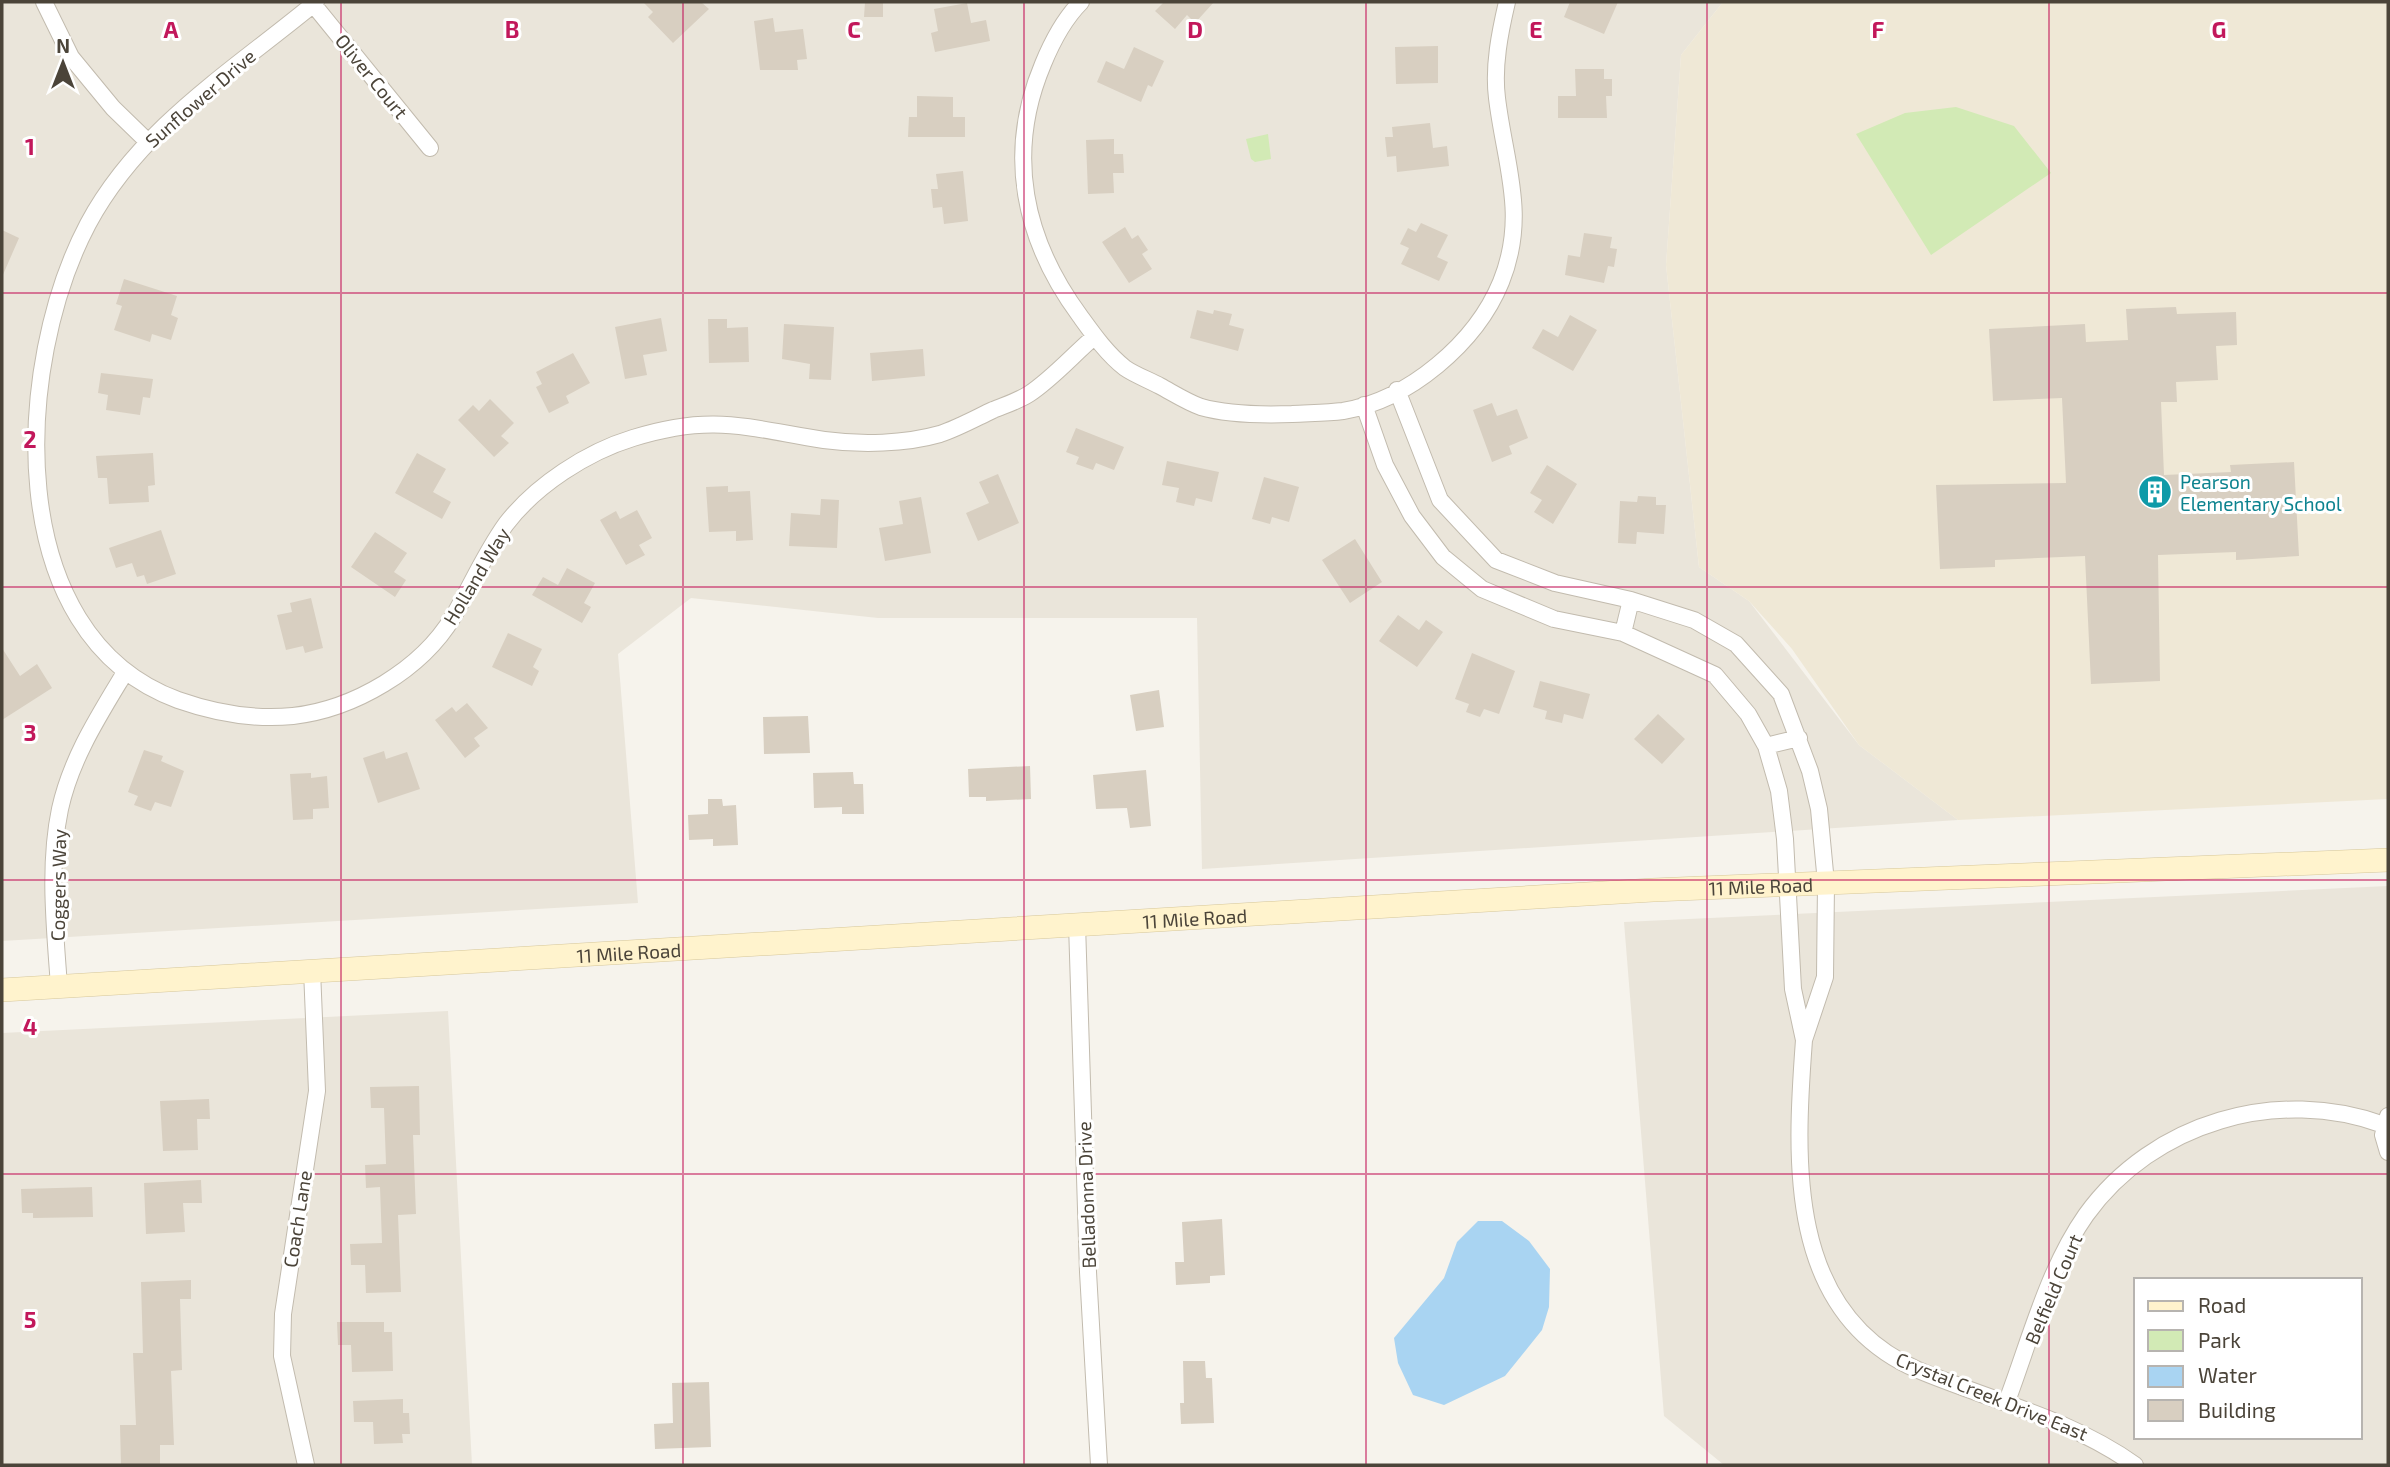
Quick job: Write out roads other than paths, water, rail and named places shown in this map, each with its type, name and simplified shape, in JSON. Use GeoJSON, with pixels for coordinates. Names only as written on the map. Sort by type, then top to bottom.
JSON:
{"type":"FeatureCollection","features":[{"type":"Feature","properties":{"kind":"street"},"geometry":{"type":"LineString","coordinates":[[44,2],[71,57],[113,108],[147,141]]}},
{"type":"Feature","properties":{"kind":"street"},"geometry":{"type":"LineString","coordinates":[[1081,2],[1070,13],[1049,50],[1033,88],[1024,138],[1023,186],[1035,237],[1059,287],[1094,337],[1126,369],[1201,407],[1262,415],[1343,411],[1364,405],[1397,390],[1449,357],[1485,317],[1509,259],[1514,232],[1513,180],[1496,96],[1497,62],[1507,2]]}},
{"type":"Feature","properties":{"kind":"street","name":"Sunflower Drive"},"geometry":{"type":"LineString","coordinates":[[124,674],[91,640],[67,602],[52,569],[43,535],[36,410],[48,324],[72,258],[90,220],[147,141],[190,102],[315,3]]}},
{"type":"Feature","properties":{"kind":"street","name":"Oliver Court"},"geometry":{"type":"LineString","coordinates":[[315,3],[430,148]]}},
{"type":"Feature","properties":{"kind":"street","name":"Holland Way"},"geometry":{"type":"LineString","coordinates":[[124,674],[162,695],[195,706],[248,717],[295,716],[333,706],[402,671],[428,650],[450,622],[489,550],[509,521],[564,473],[599,451],[631,438],[702,422],[754,426],[828,441],[905,440],[941,433],[1029,394],[1094,337]]}},
{"type":"Feature","properties":{"kind":"street"},"geometry":{"type":"LineString","coordinates":[[1397,390],[1440,500],[1496,560],[1482,589]]}},
{"type":"Feature","properties":{"kind":"street","name":"Crystal Creek Drive East"},"geometry":{"type":"LineString","coordinates":[[1364,405],[1385,465],[1412,516],[1443,557],[1482,589],[1554,620],[1623,632],[1715,675],[1748,714],[1766,746],[1779,791],[1793,989],[1804,1040]]}},
{"type":"Feature","properties":{"kind":"street"},"geometry":{"type":"LineString","coordinates":[[1412,516],[1440,500]]}},
{"type":"Feature","properties":{"kind":"street","name":"Crystal Creek Drive East"},"geometry":{"type":"LineString","coordinates":[[1496,560],[1555,583],[1631,600],[1694,620],[1735,644],[1781,694],[1799,738],[1819,809],[1826,883],[1825,977],[1804,1040],[1799,1111],[1801,1180],[1808,1238],[1830,1294],[1860,1331],[1887,1353],[1917,1369],[2079,1430],[2135,1465]]}},
{"type":"Feature","properties":{"kind":"street"},"geometry":{"type":"LineString","coordinates":[[1623,632],[1631,600]]}},
{"type":"Feature","properties":{"kind":"street","name":"Coggers Way"},"geometry":{"type":"LineString","coordinates":[[59,986],[55,873],[60,809],[86,738],[124,674]]}},
{"type":"Feature","properties":{"kind":"street"},"geometry":{"type":"LineString","coordinates":[[1766,746],[1799,738]]}},
{"type":"Feature","properties":{"kind":"street","name":"11 Mile Road"},"geometry":{"type":"LineString","coordinates":[[2,990],[1076,924],[1787,884],[2388,860]]}},
{"type":"Feature","properties":{"kind":"street","name":"Belladonna Drive"},"geometry":{"type":"LineString","coordinates":[[1076,924],[1088,1272],[1099,1465]]}},
{"type":"Feature","properties":{"kind":"street","name":"Coach Lane"},"geometry":{"type":"LineString","coordinates":[[306,1465],[282,1356],[283,1314],[317,1091],[312,970]]}},
{"type":"Feature","properties":{"kind":"street","name":"Belfield Court"},"geometry":{"type":"LineString","coordinates":[[2007,1401],[2066,1250],[2086,1215],[2112,1185],[2145,1158],[2180,1135],[2222,1119],[2262,1110],[2330,1110],[2386,1121],[2382,1135],[2388,1152]]}},
{"type":"Feature","properties":{"kind":"water"},"geometry":{"type":"Polygon","coordinates":[[[1478,1221],[1502,1221],[1529,1241],[1550,1269],[1549,1307],[1542,1330],[1505,1376],[1444,1405],[1413,1395],[1398,1363],[1394,1338],[1444,1278],[1457,1242],[1478,1221]]]}},
{"type":"Feature","properties":{"kind":"place","name":"Pearson Elementary School"},"geometry":{"type":"Point","coordinates":[2155,492]}}]}
